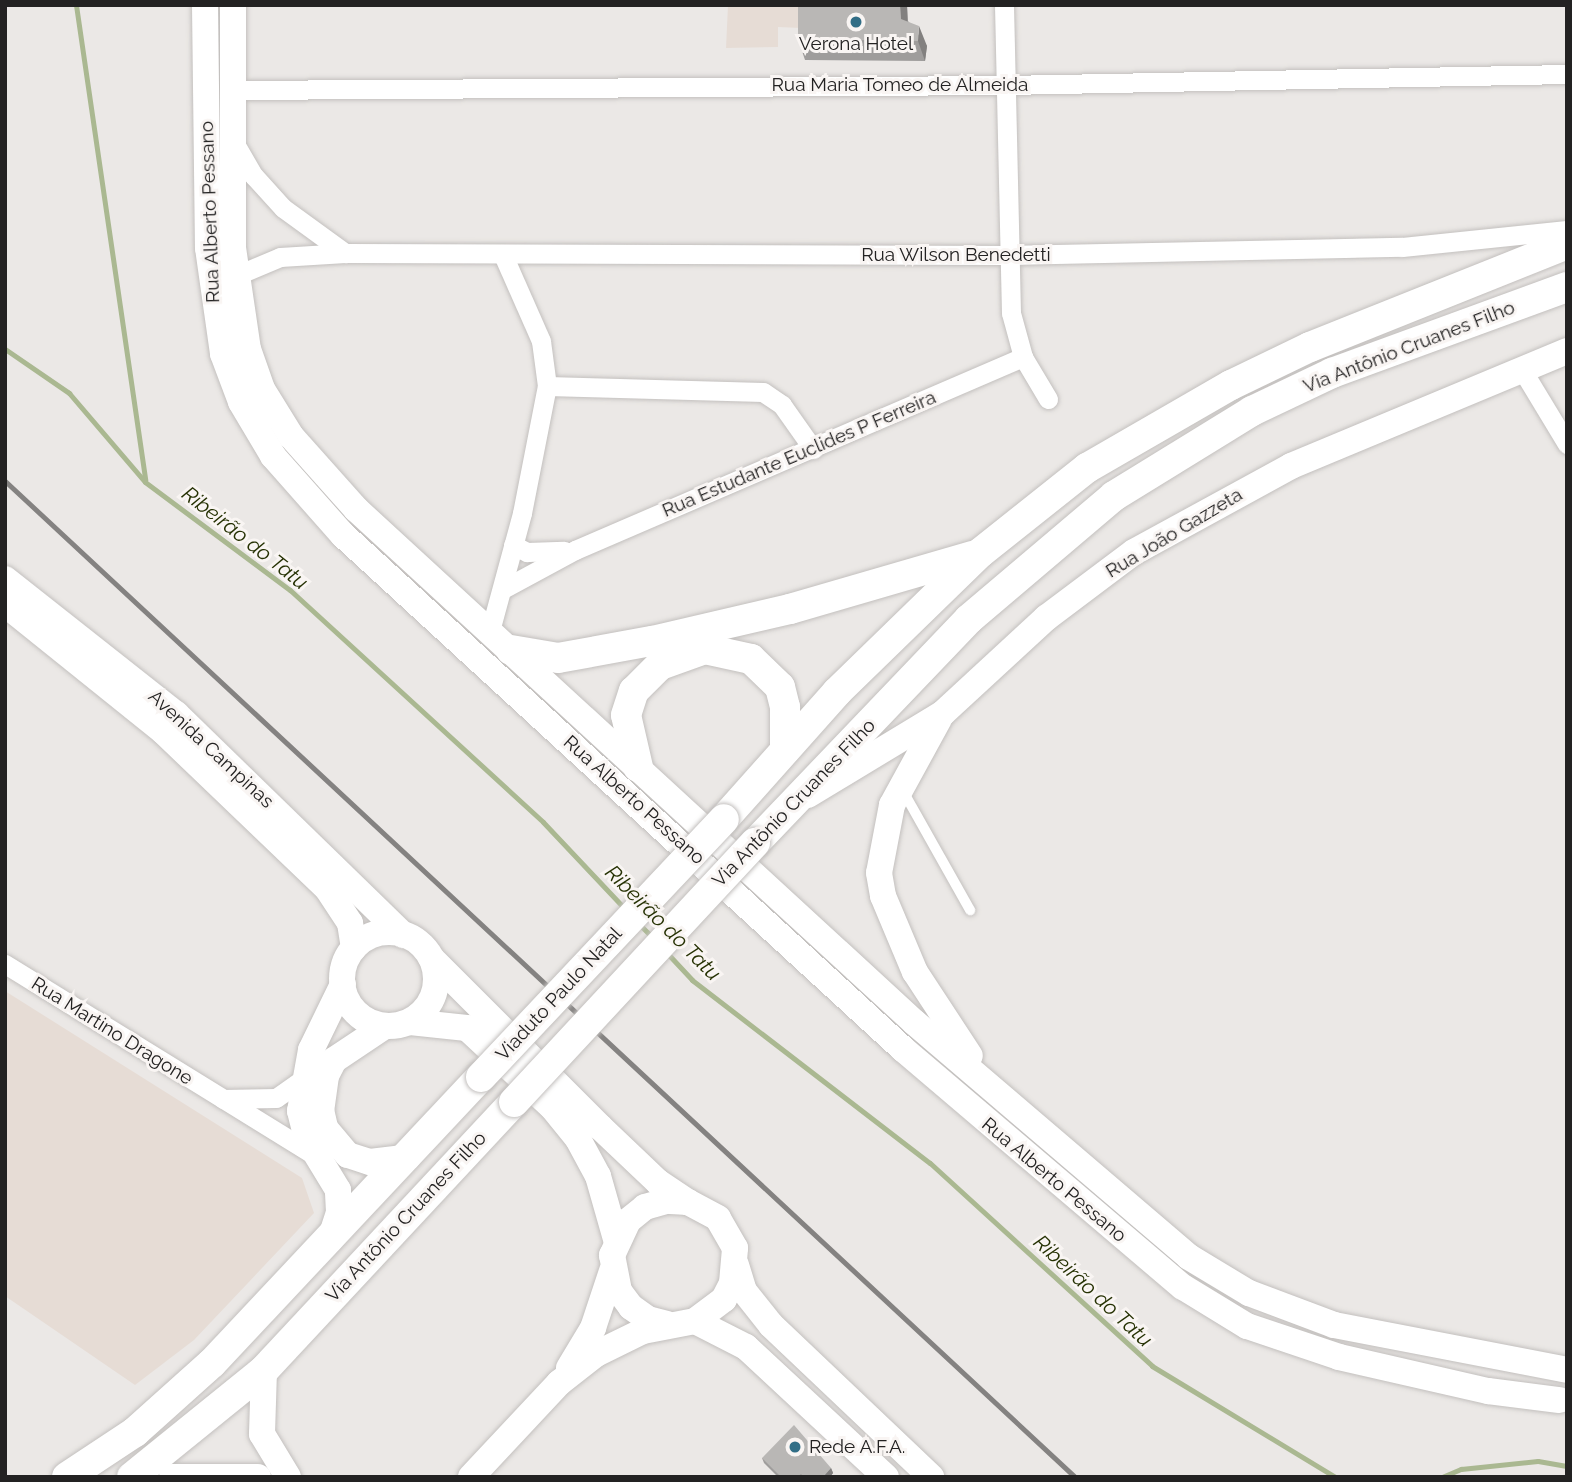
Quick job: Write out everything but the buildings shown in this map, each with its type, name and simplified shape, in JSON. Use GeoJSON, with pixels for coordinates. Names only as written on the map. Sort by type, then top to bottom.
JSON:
{"type":"FeatureCollection","features":[{"type":"Feature","properties":{"kind":"main road","name":"Via Antônio Cruanes Filho"},"geometry":{"type":"LineString","coordinates":[[724,819],[837,692],[980,553],[1020,517],[1087,468],[1231,385],[1310,347],[1567,244]]}},
{"type":"Feature","properties":{"kind":"main road","name":"Via Antônio Cruanes Filho"},"geometry":{"type":"LineString","coordinates":[[132,1477],[264,1370],[755,843],[970,619],[1114,496],[1181,451],[1264,405],[1358,363],[1567,287]]}},
{"type":"Feature","properties":{"kind":"main road"},"geometry":{"type":"LineString","coordinates":[[1503,311],[1567,300]]}},
{"type":"Feature","properties":{"kind":"main road"},"geometry":{"type":"LineString","coordinates":[[500,641],[558,658],[652,641],[804,606],[980,553]]}},
{"type":"Feature","properties":{"kind":"main road"},"geometry":{"type":"LineString","coordinates":[[638,767],[626,729],[634,691],[660,665],[705,649],[751,659],[780,687],[785,707],[785,750]]}},
{"type":"Feature","properties":{"kind":"main road","name":"Viaduto Paulo Natal"},"geometry":{"type":"LineString","coordinates":[[481,1077],[724,819]]}},
{"type":"Feature","properties":{"kind":"main road","name":"Via Antônio Cruanes Filho"},"geometry":{"type":"LineString","coordinates":[[67,1477],[135,1432],[221,1354],[481,1077]]}},
{"type":"Feature","properties":{"kind":"street","name":"Rua Alberto Pessano"},"geometry":{"type":"LineString","coordinates":[[205,5],[208,248],[223,354],[241,402],[266,445],[343,535],[903,1049],[1183,1287],[1247,1326],[1339,1357],[1488,1391],[1563,1404]]}},
{"type":"Feature","properties":{"kind":"street","name":"Rua Alberto Pessano"},"geometry":{"type":"LineString","coordinates":[[233,5],[235,276],[255,372],[291,436],[356,509],[1003,1098],[1156,1232],[1219,1278],[1249,1293],[1334,1325],[1392,1339],[1567,1371]]}},
{"type":"Feature","properties":{"kind":"street"},"geometry":{"type":"LineString","coordinates":[[1004,5],[1010,313],[1023,357],[1048,398]]}},
{"type":"Feature","properties":{"kind":"street","name":"Rua Maria Tomeo de Almeida"},"geometry":{"type":"LineString","coordinates":[[232,90],[1005,85],[1567,74]]}},
{"type":"Feature","properties":{"kind":"street"},"geometry":{"type":"LineString","coordinates":[[233,141],[254,176],[283,208],[345,253]]}},
{"type":"Feature","properties":{"kind":"street","name":"Rua Wilson Benedetti"},"geometry":{"type":"LineString","coordinates":[[235,276],[280,257],[345,253],[504,257],[1007,255],[1402,247],[1567,230]]}},
{"type":"Feature","properties":{"kind":"street"},"geometry":{"type":"LineString","coordinates":[[500,641],[503,589],[547,386],[541,341],[504,257]]}},
{"type":"Feature","properties":{"kind":"street","name":"Rua João Gazzeta"},"geometry":{"type":"LineString","coordinates":[[789,807],[942,714],[1046,618],[1134,552],[1291,466],[1567,351]]}},
{"type":"Feature","properties":{"kind":"street","name":"Rua Estudante Euclides P Ferreira"},"geometry":{"type":"LineString","coordinates":[[503,589],[575,551],[1023,357]]}},
{"type":"Feature","properties":{"kind":"street"},"geometry":{"type":"LineString","coordinates":[[1521,368],[1567,444]]}},
{"type":"Feature","properties":{"kind":"street"},"geometry":{"type":"LineString","coordinates":[[547,386],[763,392],[782,405],[813,449]]}},
{"type":"Feature","properties":{"kind":"street","name":"Rua Estudante Euclides P Ferreira"},"geometry":{"type":"LineString","coordinates":[[513,545],[527,552],[575,551]]}},
{"type":"Feature","properties":{"kind":"street","name":"Avenida Campinas"},"geometry":{"type":"LineString","coordinates":[[5,579],[112,661],[212,761],[403,934]]}},
{"type":"Feature","properties":{"kind":"street","name":"Avenida Campinas"},"geometry":{"type":"LineString","coordinates":[[5,604],[212,761],[327,888],[350,923],[354,948]]}},
{"type":"Feature","properties":{"kind":"street"},"geometry":{"type":"LineString","coordinates":[[942,714],[900,788],[880,851],[883,897],[936,1007],[1003,1098]]}},
{"type":"Feature","properties":{"kind":"street"},"geometry":{"type":"LineString","coordinates":[[559,1383],[593,1328],[612,1271],[616,1239],[598,1176],[578,1139],[553,1108],[467,1028],[397,1024],[356,1013],[342,984],[346,960],[354,948],[377,934],[403,934],[419,943],[648,1173],[688,1202],[718,1218],[735,1248],[736,1265],[744,1291],[771,1325],[931,1477]]}},
{"type":"Feature","properties":{"kind":"street"},"geometry":{"type":"LineString","coordinates":[[408,1157],[370,1162],[348,1155],[325,1128],[321,1110],[326,1076],[334,1060],[424,1011],[434,995],[432,959]]}},
{"type":"Feature","properties":{"kind":"street","name":"Rua Martino Dragone"},"geometry":{"type":"LineString","coordinates":[[5,964],[319,1158]]}},
{"type":"Feature","properties":{"kind":"street","name":"Rua Martino Dragone"},"geometry":{"type":"LineString","coordinates":[[329,1241],[339,1212],[338,1190],[307,1139],[300,1111],[302,1080],[311,1049],[342,984]]}},
{"type":"Feature","properties":{"kind":"street"},"geometry":{"type":"LineString","coordinates":[[219,1098],[276,1098],[302,1080]]}},
{"type":"Feature","properties":{"kind":"street"},"geometry":{"type":"LineString","coordinates":[[616,1239],[628,1221],[645,1207],[666,1201],[688,1202]]}},
{"type":"Feature","properties":{"kind":"street"},"geometry":{"type":"LineString","coordinates":[[471,1477],[559,1383],[596,1354],[667,1324],[695,1321],[724,1299],[736,1265]]}},
{"type":"Feature","properties":{"kind":"street"},"geometry":{"type":"LineString","coordinates":[[612,1271],[631,1307],[648,1319],[667,1324]]}},
{"type":"Feature","properties":{"kind":"street"},"geometry":{"type":"LineString","coordinates":[[695,1321],[747,1347],[886,1477]]}},
{"type":"Feature","properties":{"kind":"street"},"geometry":{"type":"LineString","coordinates":[[264,1370],[262,1434],[288,1477]]}},
{"type":"Feature","properties":{"kind":"street"},"geometry":{"type":"LineString","coordinates":[[1563,1404],[1557,1386],[1567,1371]]}},
{"type":"Feature","properties":{"kind":"street"},"geometry":{"type":"LineString","coordinates":[[172,1477],[258,1477]]}},
{"type":"Feature","properties":{"kind":"lane"},"geometry":{"type":"LineString","coordinates":[[900,788],[970,910]]}},
{"type":"Feature","properties":{"kind":"shaded area"},"geometry":{"type":"Polygon","coordinates":[[[728,5],[801,5],[802,28],[778,27],[778,47],[726,48],[728,5]]]}},
{"type":"Feature","properties":{"kind":"shaded area"},"geometry":{"type":"Polygon","coordinates":[[[5,991],[302,1178],[314,1213],[194,1340],[135,1385],[5,1296],[5,991]]]}},
{"type":"Feature","properties":{"kind":"waterway"},"geometry":{"type":"LineString","coordinates":[[76,5],[145,480]]}},
{"type":"Feature","properties":{"kind":"waterway","name":"Ribeirão do Tatu"},"geometry":{"type":"LineString","coordinates":[[5,349],[69,393],[145,482],[290,590],[543,822],[626,910]]}},
{"type":"Feature","properties":{"kind":"waterway","name":"Ribeirão do Tatu"},"geometry":{"type":"LineString","coordinates":[[638,923],[653,938]]}},
{"type":"Feature","properties":{"kind":"waterway","name":"Ribeirão do Tatu"},"geometry":{"type":"LineString","coordinates":[[667,953],[692,980],[930,1163],[1152,1366],[1335,1477]]}},
{"type":"Feature","properties":{"kind":"waterway","name":"Ribeirão do Tatu"},"geometry":{"type":"LineString","coordinates":[[1442,1477],[1461,1469],[1538,1461],[1567,1466]]}},
{"type":"Feature","properties":{"kind":"railway"},"geometry":{"type":"LineString","coordinates":[[5,481],[1075,1477]]}},
{"type":"Feature","properties":{"kind":"place","name":"Verona Hotel"},"geometry":{"type":"Point","coordinates":[856,22]}},
{"type":"Feature","properties":{"kind":"place","name":"Rede A.F.A."},"geometry":{"type":"Point","coordinates":[795,1447]}}]}
